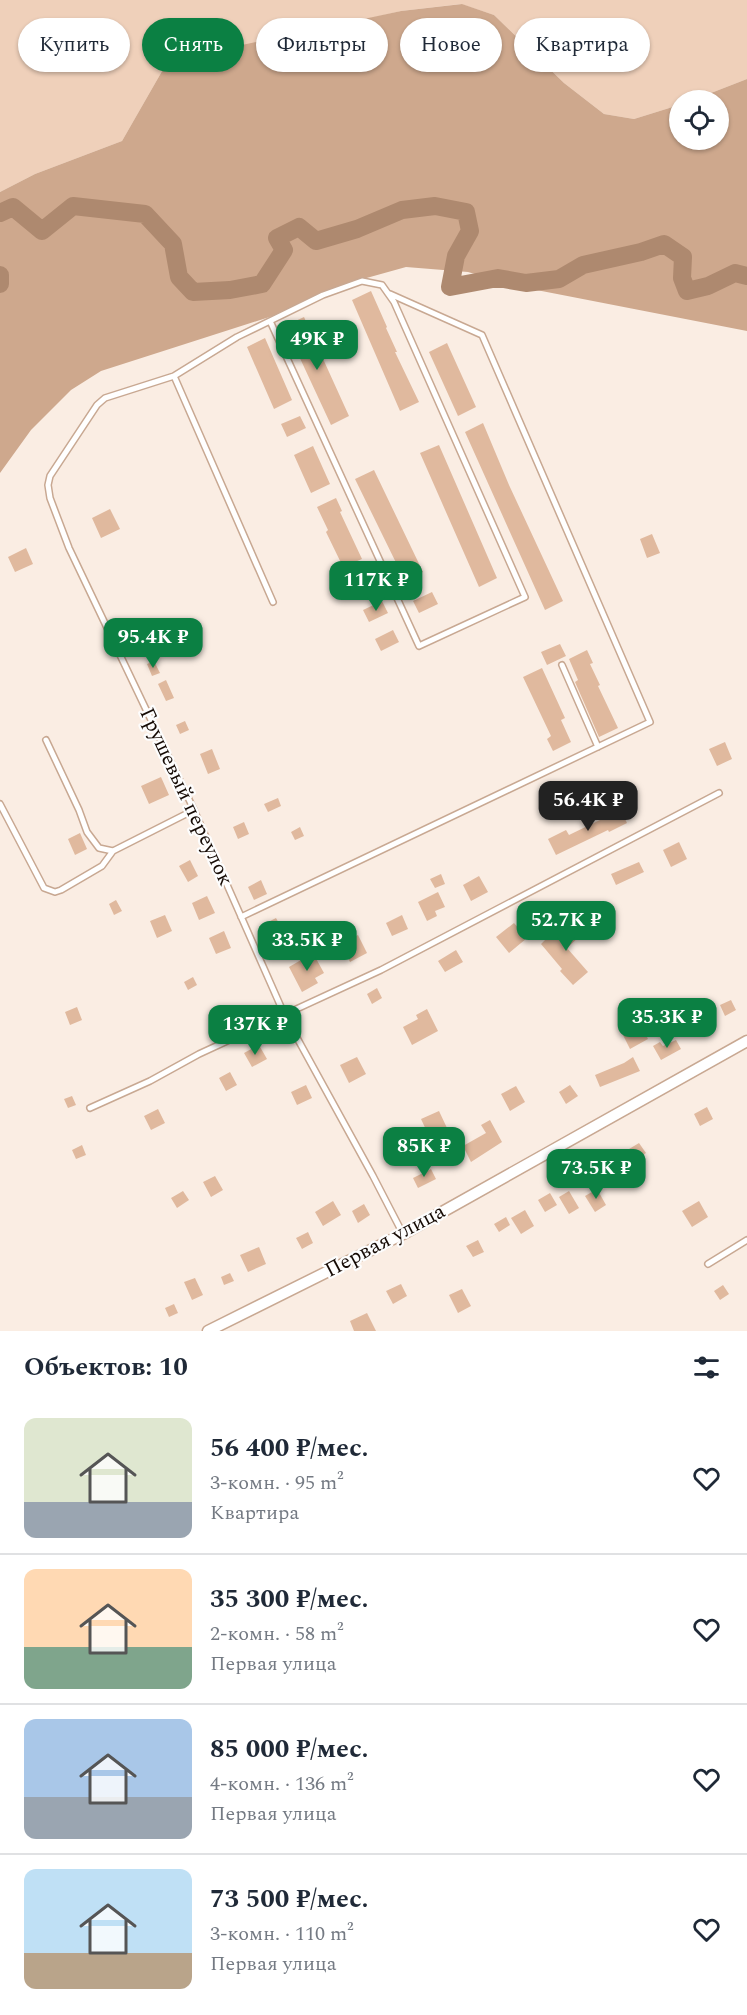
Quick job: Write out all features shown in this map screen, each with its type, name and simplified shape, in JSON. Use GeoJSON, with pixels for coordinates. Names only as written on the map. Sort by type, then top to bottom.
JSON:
{"type":"FeatureCollection","features":[{"type":"Feature","properties":{"kind":"street","name":"Первая улица"},"geometry":{"type":"LineString","coordinates":[[208,1331],[403,1234],[747,1041]]}},
{"type":"Feature","properties":{"kind":"lane","name":"Грушевый переулок"},"geometry":{"type":"LineString","coordinates":[[403,1234],[285,1016],[194,810],[69,548],[50,498],[48,485],[50,476],[97,405],[105,398],[174,376],[237,337],[323,295],[362,281],[382,285],[387,293],[482,335],[650,722],[598,747]]}},
{"type":"Feature","properties":{"kind":"lane"},"geometry":{"type":"LineString","coordinates":[[270,321],[419,646],[525,597],[399,313],[387,293]]}},
{"type":"Feature","properties":{"kind":"lane"},"geometry":{"type":"LineString","coordinates":[[174,376],[273,602]]}},
{"type":"Feature","properties":{"kind":"lane"},"geometry":{"type":"LineString","coordinates":[[241,916],[598,747],[562,665]]}},
{"type":"Feature","properties":{"kind":"lane"},"geometry":{"type":"LineString","coordinates":[[46,740],[92,842],[99,848],[113,851]]}},
{"type":"Feature","properties":{"kind":"lane"},"geometry":{"type":"LineString","coordinates":[[90,1108],[150,1081],[199,1054],[285,1016],[497,911],[719,793]]}},
{"type":"Feature","properties":{"kind":"lane"},"geometry":{"type":"LineString","coordinates":[[0,804],[44,888],[49,891],[61,890],[94,872],[102,866],[113,851],[194,810]]}},
{"type":"Feature","properties":{"kind":"lane"},"geometry":{"type":"LineString","coordinates":[[708,1264],[747,1240]]}},
{"type":"Feature","properties":{"kind":"shaded area"},"geometry":{"type":"Polygon","coordinates":[[[0,0],[747,0],[747,79],[719,90],[669,90],[669,108],[634,119],[604,114],[553,72],[650,72],[650,18],[514,18],[514,34],[502,23],[502,18],[461,4],[401,11],[371,18],[256,18],[256,45],[244,48],[244,18],[142,18],[142,72],[162,72],[122,141],[35,174],[0,192],[0,0]]]}},
{"type":"Feature","properties":{"kind":"shaded area"},"geometry":{"type":"Polygon","coordinates":[[[462,4],[497,18],[400,18],[400,72],[502,72],[502,23],[514,34],[514,72],[553,72],[604,114],[634,119],[669,108],[669,150],[729,150],[729,90],[719,90],[747,79],[747,331],[516,286],[468,272],[406,267],[345,284],[288,311],[101,371],[71,390],[31,430],[0,473],[0,192],[35,174],[122,141],[162,72],[244,72],[244,45],[256,42],[256,72],[388,72],[388,18],[368,18],[401,11],[462,4]]]}},
{"type":"Feature","properties":{"kind":"building"},"geometry":{"type":"Polygon","coordinates":[[[371,291],[397,352],[395,352],[419,402],[400,411],[352,300],[371,291]]]}},
{"type":"Feature","properties":{"kind":"building"},"geometry":{"type":"Polygon","coordinates":[[[304,317],[349,416],[331,425],[285,326],[304,317]]]}},
{"type":"Feature","properties":{"kind":"building"},"geometry":{"type":"Polygon","coordinates":[[[265,338],[292,400],[274,409],[247,347],[265,338]]]}},
{"type":"Feature","properties":{"kind":"building"},"geometry":{"type":"Polygon","coordinates":[[[447,343],[476,407],[458,416],[429,352],[447,343]]]}},
{"type":"Feature","properties":{"kind":"building"},"geometry":{"type":"Polygon","coordinates":[[[300,416],[306,428],[287,437],[281,424],[300,416]]]}},
{"type":"Feature","properties":{"kind":"building"},"geometry":{"type":"Polygon","coordinates":[[[483,423],[563,601],[545,610],[465,432],[483,423]]]}},
{"type":"Feature","properties":{"kind":"building"},"geometry":{"type":"Polygon","coordinates":[[[439,445],[497,578],[479,587],[420,453],[439,445]]]}},
{"type":"Feature","properties":{"kind":"building"},"geometry":{"type":"Polygon","coordinates":[[[313,446],[330,484],[311,493],[294,455],[313,446]]]}},
{"type":"Feature","properties":{"kind":"building"},"geometry":{"type":"Polygon","coordinates":[[[374,470],[423,572],[405,581],[355,479],[374,470]]]}},
{"type":"Feature","properties":{"kind":"building"},"geometry":{"type":"Polygon","coordinates":[[[336,498],[342,511],[340,512],[362,559],[343,567],[317,507],[336,498]]]}},
{"type":"Feature","properties":{"kind":"building"},"geometry":{"type":"Polygon","coordinates":[[[110,509],[120,529],[101,538],[92,518],[110,509]]]}},
{"type":"Feature","properties":{"kind":"building"},"geometry":{"type":"Polygon","coordinates":[[[652,534],[660,553],[647,558],[640,539],[652,534]]]}},
{"type":"Feature","properties":{"kind":"building"},"geometry":{"type":"Polygon","coordinates":[[[26,548],[33,564],[15,572],[8,557],[26,548]]]}},
{"type":"Feature","properties":{"kind":"building"},"geometry":{"type":"Polygon","coordinates":[[[370,573],[376,586],[356,594],[351,582],[370,573]]]}},
{"type":"Feature","properties":{"kind":"building"},"geometry":{"type":"Polygon","coordinates":[[[432,592],[438,604],[419,613],[413,601],[432,592]]]}},
{"type":"Feature","properties":{"kind":"building"},"geometry":{"type":"Polygon","coordinates":[[[382,601],[388,613],[369,622],[363,610],[382,601]]]}},
{"type":"Feature","properties":{"kind":"building"},"geometry":{"type":"Polygon","coordinates":[[[393,630],[399,642],[381,651],[375,639],[393,630]]]}},
{"type":"Feature","properties":{"kind":"building"},"geometry":{"type":"Polygon","coordinates":[[[560,644],[566,656],[547,665],[541,652],[560,644]]]}},
{"type":"Feature","properties":{"kind":"building"},"geometry":{"type":"Polygon","coordinates":[[[587,650],[593,663],[590,664],[600,685],[598,686],[618,728],[599,737],[575,682],[578,680],[569,659],[587,650]]]}},
{"type":"Feature","properties":{"kind":"building"},"geometry":{"type":"Polygon","coordinates":[[[154,661],[160,673],[152,676],[147,664],[154,661]]]}},
{"type":"Feature","properties":{"kind":"building"},"geometry":{"type":"Polygon","coordinates":[[[542,668],[565,718],[561,720],[571,742],[553,751],[547,739],[551,736],[523,677],[542,668]]]}},
{"type":"Feature","properties":{"kind":"building"},"geometry":{"type":"Polygon","coordinates":[[[166,680],[174,698],[166,701],[158,684],[166,680]]]}},
{"type":"Feature","properties":{"kind":"building"},"geometry":{"type":"Polygon","coordinates":[[[185,721],[189,730],[180,734],[176,725],[185,721]]]}},
{"type":"Feature","properties":{"kind":"building"},"geometry":{"type":"Polygon","coordinates":[[[725,742],[732,759],[717,766],[709,749],[725,742]]]}},
{"type":"Feature","properties":{"kind":"building"},"geometry":{"type":"Polygon","coordinates":[[[212,749],[220,769],[208,774],[200,754],[212,749]]]}},
{"type":"Feature","properties":{"kind":"building"},"geometry":{"type":"Polygon","coordinates":[[[161,777],[169,795],[149,804],[141,786],[161,777]]]}},
{"type":"Feature","properties":{"kind":"building"},"geometry":{"type":"Polygon","coordinates":[[[278,798],[281,806],[268,812],[264,804],[278,798]]]}},
{"type":"Feature","properties":{"kind":"building"},"geometry":{"type":"Polygon","coordinates":[[[619,807],[627,823],[556,855],[548,839],[566,830],[569,835],[602,819],[601,816],[619,807]]]}},
{"type":"Feature","properties":{"kind":"building"},"geometry":{"type":"Polygon","coordinates":[[[244,822],[249,834],[238,839],[233,827],[244,822]]]}},
{"type":"Feature","properties":{"kind":"building"},"geometry":{"type":"Polygon","coordinates":[[[300,827],[304,836],[295,840],[291,832],[300,827]]]}},
{"type":"Feature","properties":{"kind":"building"},"geometry":{"type":"Polygon","coordinates":[[[80,833],[87,849],[75,855],[68,839],[80,833]]]}},
{"type":"Feature","properties":{"kind":"building"},"geometry":{"type":"Polygon","coordinates":[[[679,842],[687,859],[671,867],[663,850],[679,842]]]}},
{"type":"Feature","properties":{"kind":"building"},"geometry":{"type":"Polygon","coordinates":[[[190,860],[198,876],[188,882],[179,866],[190,860]]]}},
{"type":"Feature","properties":{"kind":"building"},"geometry":{"type":"Polygon","coordinates":[[[639,862],[644,872],[616,885],[611,874],[639,862]]]}},
{"type":"Feature","properties":{"kind":"building"},"geometry":{"type":"Polygon","coordinates":[[[441,874],[445,884],[435,888],[430,879],[441,874]]]}},
{"type":"Feature","properties":{"kind":"building"},"geometry":{"type":"Polygon","coordinates":[[[479,876],[488,892],[471,901],[463,885],[479,876]]]}},
{"type":"Feature","properties":{"kind":"building"},"geometry":{"type":"Polygon","coordinates":[[[261,880],[267,894],[254,900],[248,887],[261,880]]]}},
{"type":"Feature","properties":{"kind":"building"},"geometry":{"type":"Polygon","coordinates":[[[438,892],[445,907],[435,911],[437,916],[427,921],[418,902],[438,892]]]}},
{"type":"Feature","properties":{"kind":"building"},"geometry":{"type":"Polygon","coordinates":[[[207,896],[215,913],[199,920],[192,903],[207,896]]]}},
{"type":"Feature","properties":{"kind":"building"},"geometry":{"type":"Polygon","coordinates":[[[116,900],[122,911],[114,915],[109,904],[116,900]]]}},
{"type":"Feature","properties":{"kind":"building"},"geometry":{"type":"Polygon","coordinates":[[[165,915],[172,931],[157,938],[150,921],[165,915]]]}},
{"type":"Feature","properties":{"kind":"building"},"geometry":{"type":"Polygon","coordinates":[[[402,915],[408,929],[392,936],[386,923],[402,915]]]}},
{"type":"Feature","properties":{"kind":"building"},"geometry":{"type":"Polygon","coordinates":[[[276,918],[286,936],[274,943],[264,924],[276,918]]]}},
{"type":"Feature","properties":{"kind":"building"},"geometry":{"type":"Polygon","coordinates":[[[569,921],[582,934],[567,948],[588,972],[573,985],[541,944],[551,934],[553,937],[569,921]]]}},
{"type":"Feature","properties":{"kind":"building"},"geometry":{"type":"Polygon","coordinates":[[[514,923],[527,938],[509,953],[496,937],[514,923]]]}},
{"type":"Feature","properties":{"kind":"building"},"geometry":{"type":"Polygon","coordinates":[[[224,931],[231,948],[216,954],[209,938],[224,931]]]}},
{"type":"Feature","properties":{"kind":"building"},"geometry":{"type":"Polygon","coordinates":[[[358,935],[367,953],[350,962],[341,943],[358,935]]]}},
{"type":"Feature","properties":{"kind":"building"},"geometry":{"type":"Polygon","coordinates":[[[456,950],[463,962],[445,972],[438,961],[456,950]]]}},
{"type":"Feature","properties":{"kind":"building"},"geometry":{"type":"Polygon","coordinates":[[[313,953],[324,973],[315,978],[318,983],[302,992],[289,967],[313,953]]]}},
{"type":"Feature","properties":{"kind":"building"},"geometry":{"type":"Polygon","coordinates":[[[193,977],[197,985],[188,990],[184,982],[193,977]]]}},
{"type":"Feature","properties":{"kind":"building"},"geometry":{"type":"Polygon","coordinates":[[[377,988],[382,998],[372,1004],[367,994],[377,988]]]}},
{"type":"Feature","properties":{"kind":"building"},"geometry":{"type":"Polygon","coordinates":[[[731,1000],[736,1010],[725,1016],[720,1005],[731,1000]]]}},
{"type":"Feature","properties":{"kind":"building"},"geometry":{"type":"Polygon","coordinates":[[[241,1006],[247,1018],[229,1026],[223,1014],[241,1006]]]}},
{"type":"Feature","properties":{"kind":"building"},"geometry":{"type":"Polygon","coordinates":[[[77,1007],[82,1020],[70,1025],[65,1012],[77,1007]]]}},
{"type":"Feature","properties":{"kind":"building"},"geometry":{"type":"Polygon","coordinates":[[[427,1009],[438,1031],[412,1045],[403,1027],[418,1019],[416,1015],[427,1009]]]}},
{"type":"Feature","properties":{"kind":"building"},"geometry":{"type":"Polygon","coordinates":[[[691,1015],[698,1030],[684,1037],[677,1023],[691,1015]]]}},
{"type":"Feature","properties":{"kind":"building"},"geometry":{"type":"Polygon","coordinates":[[[638,1019],[648,1039],[630,1049],[620,1029],[638,1019]]]}},
{"type":"Feature","properties":{"kind":"building"},"geometry":{"type":"Polygon","coordinates":[[[676,1040],[681,1049],[661,1060],[653,1046],[660,1042],[663,1046],[676,1040]]]}},
{"type":"Feature","properties":{"kind":"building"},"geometry":{"type":"Polygon","coordinates":[[[259,1045],[267,1059],[252,1067],[244,1053],[259,1045]]]}},
{"type":"Feature","properties":{"kind":"building"},"geometry":{"type":"Polygon","coordinates":[[[357,1057],[366,1074],[349,1083],[340,1065],[357,1057]]]}},
{"type":"Feature","properties":{"kind":"building"},"geometry":{"type":"Polygon","coordinates":[[[633,1057],[640,1071],[600,1087],[595,1075],[633,1057]]]}},
{"type":"Feature","properties":{"kind":"building"},"geometry":{"type":"Polygon","coordinates":[[[230,1072],[237,1085],[226,1091],[219,1078],[230,1072]]]}},
{"type":"Feature","properties":{"kind":"building"},"geometry":{"type":"Polygon","coordinates":[[[306,1085],[312,1098],[297,1105],[291,1092],[306,1085]]]}},
{"type":"Feature","properties":{"kind":"building"},"geometry":{"type":"Polygon","coordinates":[[[570,1085],[578,1096],[566,1104],[559,1092],[570,1085]]]}},
{"type":"Feature","properties":{"kind":"building"},"geometry":{"type":"Polygon","coordinates":[[[516,1086],[525,1102],[510,1111],[501,1094],[516,1086]]]}},
{"type":"Feature","properties":{"kind":"building"},"geometry":{"type":"Polygon","coordinates":[[[72,1096],[76,1105],[68,1108],[64,1099],[72,1096]]]}},
{"type":"Feature","properties":{"kind":"building"},"geometry":{"type":"Polygon","coordinates":[[[707,1107],[713,1119],[700,1126],[694,1114],[707,1107]]]}},
{"type":"Feature","properties":{"kind":"building"},"geometry":{"type":"Polygon","coordinates":[[[158,1109],[165,1123],[151,1130],[144,1116],[158,1109]]]}},
{"type":"Feature","properties":{"kind":"building"},"geometry":{"type":"Polygon","coordinates":[[[439,1111],[447,1128],[429,1136],[421,1119],[439,1111]]]}},
{"type":"Feature","properties":{"kind":"building"},"geometry":{"type":"Polygon","coordinates":[[[490,1120],[502,1142],[471,1162],[463,1146],[486,1133],[481,1125],[490,1120]]]}},
{"type":"Feature","properties":{"kind":"building"},"geometry":{"type":"Polygon","coordinates":[[[639,1143],[646,1153],[635,1160],[629,1149],[639,1143]]]}},
{"type":"Feature","properties":{"kind":"building"},"geometry":{"type":"Polygon","coordinates":[[[82,1145],[86,1155],[76,1159],[72,1150],[82,1145]]]}},
{"type":"Feature","properties":{"kind":"building"},"geometry":{"type":"Polygon","coordinates":[[[431,1169],[436,1179],[418,1188],[413,1178],[431,1169]]]}},
{"type":"Feature","properties":{"kind":"building"},"geometry":{"type":"Polygon","coordinates":[[[215,1176],[223,1190],[211,1197],[203,1182],[215,1176]]]}},
{"type":"Feature","properties":{"kind":"building"},"geometry":{"type":"Polygon","coordinates":[[[597,1189],[606,1205],[595,1212],[585,1196],[597,1189]]]}},
{"type":"Feature","properties":{"kind":"building"},"geometry":{"type":"Polygon","coordinates":[[[183,1191],[189,1200],[177,1208],[171,1198],[183,1191]]]}},
{"type":"Feature","properties":{"kind":"building"},"geometry":{"type":"Polygon","coordinates":[[[569,1191],[579,1208],[569,1214],[559,1197],[569,1191]]]}},
{"type":"Feature","properties":{"kind":"building"},"geometry":{"type":"Polygon","coordinates":[[[550,1193],[557,1205],[545,1212],[538,1200],[550,1193]]]}},
{"type":"Feature","properties":{"kind":"building"},"geometry":{"type":"Polygon","coordinates":[[[333,1201],[341,1215],[323,1226],[315,1212],[333,1201]]]}},
{"type":"Feature","properties":{"kind":"building"},"geometry":{"type":"Polygon","coordinates":[[[699,1201],[708,1217],[692,1227],[682,1211],[699,1201]]]}},
{"type":"Feature","properties":{"kind":"building"},"geometry":{"type":"Polygon","coordinates":[[[364,1204],[370,1215],[358,1223],[352,1211],[364,1204]]]}},
{"type":"Feature","properties":{"kind":"building"},"geometry":{"type":"Polygon","coordinates":[[[525,1210],[534,1226],[521,1234],[511,1218],[525,1210]]]}},
{"type":"Feature","properties":{"kind":"building"},"geometry":{"type":"Polygon","coordinates":[[[506,1217],[510,1225],[499,1232],[494,1224],[506,1217]]]}},
{"type":"Feature","properties":{"kind":"building"},"geometry":{"type":"Polygon","coordinates":[[[308,1232],[313,1243],[302,1249],[296,1238],[308,1232]]]}},
{"type":"Feature","properties":{"kind":"building"},"geometry":{"type":"Polygon","coordinates":[[[478,1240],[484,1252],[473,1257],[466,1246],[478,1240]]]}},
{"type":"Feature","properties":{"kind":"building"},"geometry":{"type":"Polygon","coordinates":[[[259,1247],[266,1264],[248,1272],[240,1255],[259,1247]]]}},
{"type":"Feature","properties":{"kind":"building"},"geometry":{"type":"Polygon","coordinates":[[[230,1273],[234,1281],[224,1285],[221,1277],[230,1273]]]}},
{"type":"Feature","properties":{"kind":"building"},"geometry":{"type":"Polygon","coordinates":[[[195,1278],[203,1295],[192,1300],[184,1282],[195,1278]]]}},
{"type":"Feature","properties":{"kind":"building"},"geometry":{"type":"Polygon","coordinates":[[[401,1284],[407,1296],[393,1304],[386,1291],[401,1284]]]}},
{"type":"Feature","properties":{"kind":"building"},"geometry":{"type":"Polygon","coordinates":[[[723,1285],[729,1294],[720,1300],[714,1291],[723,1285]]]}},
{"type":"Feature","properties":{"kind":"building"},"geometry":{"type":"Polygon","coordinates":[[[462,1289],[471,1306],[458,1313],[449,1295],[462,1289]]]}},
{"type":"Feature","properties":{"kind":"building"},"geometry":{"type":"Polygon","coordinates":[[[174,1304],[178,1313],[169,1317],[165,1308],[174,1304]]]}},
{"type":"Feature","properties":{"kind":"building"},"geometry":{"type":"Polygon","coordinates":[[[367,1313],[376,1331],[354,1331],[350,1321],[367,1313]]]}},
{"type":"Feature","properties":{"kind":"waterway"},"geometry":{"type":"LineString","coordinates":[[0,213],[13,207],[42,231],[73,206],[145,214],[173,244],[179,277],[193,292],[230,290],[262,284],[284,250],[277,238],[299,227],[316,241],[357,229],[402,210],[435,206],[466,212],[470,231],[456,256],[450,287],[498,278],[526,283],[559,279],[583,265],[641,252],[664,244],[683,257],[682,278],[687,291],[708,286],[735,273],[747,276]]}},
{"type":"Feature","properties":{"kind":"waterway"},"geometry":{"type":"LineString","coordinates":[[0,275],[0,284]]}}]}
